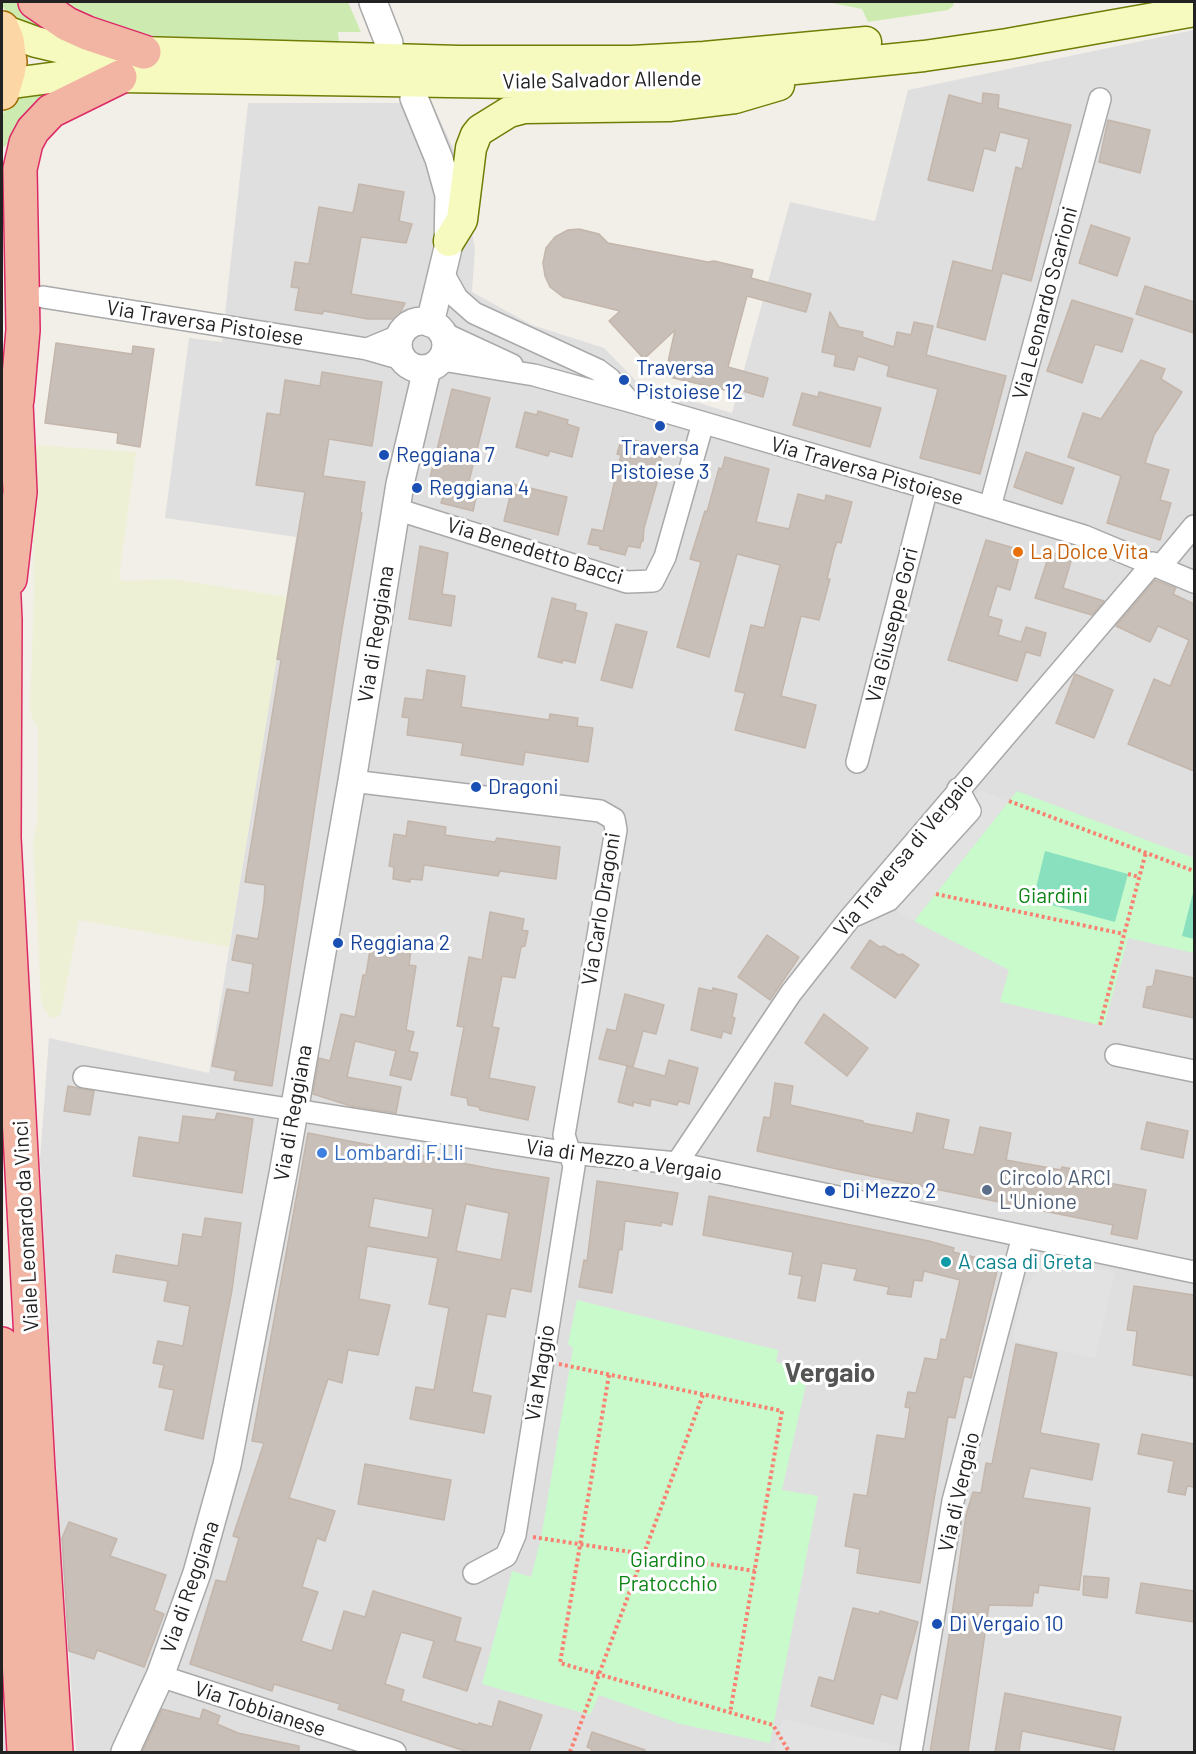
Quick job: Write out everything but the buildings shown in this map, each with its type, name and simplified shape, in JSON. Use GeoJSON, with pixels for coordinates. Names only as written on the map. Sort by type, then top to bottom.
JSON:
{"type":"FeatureCollection","features":[{"type":"Feature","properties":{"kind":"highway"},"geometry":{"type":"LineString","coordinates":[[34,2],[67,24],[144,52]]}},
{"type":"Feature","properties":{"kind":"highway"},"geometry":{"type":"LineString","coordinates":[[17,400],[23,330],[20,169],[26,143],[33,130],[51,111],[120,77]]}},
{"type":"Feature","properties":{"kind":"highway"},"geometry":{"type":"LineString","coordinates":[[2,267],[17,400],[20,507],[5,620]]}},
{"type":"Feature","properties":{"kind":"highway","name":"Viale Leonardo da Vinci"},"geometry":{"type":"LineString","coordinates":[[2,554],[5,620],[4,838],[38,1469],[56,1752]]}},
{"type":"Feature","properties":{"kind":"highway","name":"Viale Leonardo da Vinci"},"geometry":{"type":"LineString","coordinates":[[2,1344],[24,1752]]}},
{"type":"Feature","properties":{"kind":"main road","name":"Viale Salvador Allende"},"geometry":{"type":"LineString","coordinates":[[2,29],[36,42],[70,50],[459,61],[644,61],[996,29],[1145,2]]}},
{"type":"Feature","properties":{"kind":"main road","name":"Viale Salvador Allende"},"geometry":{"type":"LineString","coordinates":[[4,88],[58,77],[646,84],[836,66],[1007,44],[1194,10]]}},
{"type":"Feature","properties":{"kind":"main road"},"geometry":{"type":"LineString","coordinates":[[2,29],[10,62],[4,88]]}},
{"type":"Feature","properties":{"kind":"main road"},"geometry":{"type":"LineString","coordinates":[[449,241],[462,220],[471,148],[476,135],[480,130],[509,112],[524,108],[660,106],[735,98],[761,92],[836,66]]}},
{"type":"Feature","properties":{"kind":"street"},"geometry":{"type":"LineString","coordinates":[[373,2],[389,43]]}},
{"type":"Feature","properties":{"kind":"street","name":"Via di Reggiana"},"geometry":{"type":"LineString","coordinates":[[414,98],[449,195],[449,241],[443,273],[420,345]]}},
{"type":"Feature","properties":{"kind":"street","name":"Via Leonardo Scarioni"},"geometry":{"type":"LineString","coordinates":[[990,507],[1100,99]]}},
{"type":"Feature","properties":{"kind":"street","name":"Via di Reggiana"},"geometry":{"type":"LineString","coordinates":[[125,1752],[160,1676],[197,1573],[227,1465],[283,1174],[352,781],[405,459],[420,345],[426,269],[443,174]]}},
{"type":"Feature","properties":{"kind":"street"},"geometry":{"type":"LineString","coordinates":[[443,273],[457,298],[474,313],[598,370],[610,379],[629,401]]}},
{"type":"Feature","properties":{"kind":"street","name":"Via Traversa Pistoiese"},"geometry":{"type":"LineString","coordinates":[[43,297],[367,349],[391,356],[420,345],[629,401],[990,507],[1084,536],[1194,582]]}},
{"type":"Feature","properties":{"kind":"street","name":"Via Benedetto Bacci"},"geometry":{"type":"LineString","coordinates":[[396,509],[627,582],[653,581],[665,557],[703,423]]}},
{"type":"Feature","properties":{"kind":"street","name":"Via Giuseppe Gori"},"geometry":{"type":"LineString","coordinates":[[857,762],[927,488]]}},
{"type":"Feature","properties":{"kind":"street","name":"Via Traversa di Vergaio"},"geometry":{"type":"LineString","coordinates":[[677,1163],[792,993],[850,918],[958,789],[1194,526]]}},
{"type":"Feature","properties":{"kind":"street","name":"Via Carlo Dragoni"},"geometry":{"type":"LineString","coordinates":[[352,781],[600,811],[614,819],[616,830],[564,1135],[570,1153]]}},
{"type":"Feature","properties":{"kind":"street"},"geometry":{"type":"LineString","coordinates":[[1116,1055],[1194,1071]]}},
{"type":"Feature","properties":{"kind":"street","name":"Via di Mezzo a Vergaio"},"geometry":{"type":"LineString","coordinates":[[84,1077],[570,1153],[677,1163],[1194,1272]]}},
{"type":"Feature","properties":{"kind":"street","name":"Via Maggio"},"geometry":{"type":"LineString","coordinates":[[474,1573],[506,1556],[515,1535],[574,1166],[570,1153]]}},
{"type":"Feature","properties":{"kind":"street","name":"Via di Vergaio"},"geometry":{"type":"LineString","coordinates":[[911,1752],[953,1501],[1023,1236]]}},
{"type":"Feature","properties":{"kind":"street","name":"Via Tobbianese"},"geometry":{"type":"LineString","coordinates":[[160,1676],[395,1752]]}},
{"type":"Feature","properties":{"kind":"path"},"geometry":{"type":"LineString","coordinates":[[1009,801],[1194,871]]}},
{"type":"Feature","properties":{"kind":"path"},"geometry":{"type":"LineString","coordinates":[[1100,1025],[1146,852]]}},
{"type":"Feature","properties":{"kind":"path"},"geometry":{"type":"LineString","coordinates":[[1128,874],[1139,877]]}},
{"type":"Feature","properties":{"kind":"path"},"geometry":{"type":"LineString","coordinates":[[936,894],[1124,934]]}},
{"type":"Feature","properties":{"kind":"path"},"geometry":{"type":"LineString","coordinates":[[542,1360],[782,1411],[730,1713]]}},
{"type":"Feature","properties":{"kind":"path"},"geometry":{"type":"LineString","coordinates":[[609,1375],[560,1663],[773,1725],[788,1750]]}},
{"type":"Feature","properties":{"kind":"path"},"geometry":{"type":"LineString","coordinates":[[570,1752],[703,1395]]}},
{"type":"Feature","properties":{"kind":"path"},"geometry":{"type":"LineString","coordinates":[[515,1535],[754,1571]]}},
{"type":"Feature","properties":{"kind":"shaded area"},"geometry":{"type":"Polygon","coordinates":[[[1194,30],[1194,1752],[76,1752],[59,1518],[40,1159],[49,1038],[209,1073],[296,537],[165,518],[189,338],[222,342],[248,103],[432,103],[459,161],[475,249],[472,292],[532,325],[604,348],[640,385],[732,413],[790,202],[875,221],[908,90],[1194,30]]]}},
{"type":"Feature","properties":{"kind":"shaded area"},"geometry":{"type":"Polygon","coordinates":[[[979,790],[1009,801],[914,921],[882,902],[979,790]]]}},
{"type":"Feature","properties":{"kind":"shaded area"},"geometry":{"type":"Polygon","coordinates":[[[1061,1259],[1115,1272],[1095,1358],[1012,1340],[1024,1290],[1043,1264],[1061,1259]]]}},
{"type":"Feature","properties":{"kind":"shaded area"},"geometry":{"type":"Polygon","coordinates":[[[2,1672],[6,1752],[2,1752],[2,1672]]]}},
{"type":"Feature","properties":{"kind":"shaded area"},"geometry":{"type":"Polygon","coordinates":[[[782,1719],[899,1746],[897,1752],[774,1752],[782,1719]]]}},
{"type":"Feature","properties":{"kind":"green space"},"geometry":{"type":"Polygon","coordinates":[[[2,2],[25,2],[76,39],[17,20],[2,6],[2,2]]]}},
{"type":"Feature","properties":{"kind":"green space"},"geometry":{"type":"Polygon","coordinates":[[[47,2],[348,2],[361,32],[338,32],[339,43],[157,36],[111,30],[47,2]]]}},
{"type":"Feature","properties":{"kind":"green space"},"geometry":{"type":"Polygon","coordinates":[[[827,2],[954,2],[948,10],[868,22],[862,9],[827,2]]]}},
{"type":"Feature","properties":{"kind":"green space"},"geometry":{"type":"Polygon","coordinates":[[[65,86],[21,121],[5,147],[2,145],[2,116],[12,97],[65,86]]]}},
{"type":"Feature","properties":{"kind":"green space"},"geometry":{"type":"Polygon","coordinates":[[[36,445],[136,452],[119,578],[123,581],[172,579],[287,597],[229,947],[79,920],[61,1013],[58,1017],[51,1018],[41,1001],[33,842],[37,823],[38,729],[30,708],[34,593],[31,450],[36,445]]]}},
{"type":"Feature","properties":{"kind":"green space","name":"Giardini"},"geometry":{"type":"Polygon","coordinates":[[[1017,791],[1194,858],[1194,953],[1128,938],[1104,1026],[1000,1002],[1009,970],[914,921],[1017,791]]]}},
{"type":"Feature","properties":{"kind":"green space"},"geometry":{"type":"Polygon","coordinates":[[[1045,851],[1128,874],[1115,922],[1033,900],[1045,851]]]}},
{"type":"Feature","properties":{"kind":"green space"},"geometry":{"type":"Polygon","coordinates":[[[1194,894],[1194,939],[1182,936],[1194,894]]]}},
{"type":"Feature","properties":{"kind":"green space","name":"Giardino Pratocchio"},"geometry":{"type":"Polygon","coordinates":[[[577,1300],[778,1350],[776,1362],[809,1371],[782,1490],[818,1496],[770,1743],[680,1724],[599,1695],[590,1715],[482,1684],[512,1571],[531,1577],[541,1538],[573,1348],[568,1344],[577,1300]]]}},
{"type":"Feature","properties":{"kind":"place","name":"Traversa Pistoiese 12"},"geometry":{"type":"Point","coordinates":[624,380]}},
{"type":"Feature","properties":{"kind":"place","name":"Traversa Pistoiese 3"},"geometry":{"type":"Point","coordinates":[660,426]}},
{"type":"Feature","properties":{"kind":"place","name":"Reggiana 7"},"geometry":{"type":"Point","coordinates":[384,455]}},
{"type":"Feature","properties":{"kind":"place","name":"Reggiana 4"},"geometry":{"type":"Point","coordinates":[417,488]}},
{"type":"Feature","properties":{"kind":"place","name":"La Dolce Vita"},"geometry":{"type":"Point","coordinates":[1018,552]}},
{"type":"Feature","properties":{"kind":"place","name":"Dragoni"},"geometry":{"type":"Point","coordinates":[476,787]}},
{"type":"Feature","properties":{"kind":"place","name":"Reggiana 2"},"geometry":{"type":"Point","coordinates":[338,943]}},
{"type":"Feature","properties":{"kind":"place","name":"Lombardi F.Lli"},"geometry":{"type":"Point","coordinates":[322,1153]}},
{"type":"Feature","properties":{"kind":"place","name":"Circolo ARCI L'Unione"},"geometry":{"type":"Point","coordinates":[987,1190]}},
{"type":"Feature","properties":{"kind":"place","name":"Di Mezzo 2"},"geometry":{"type":"Point","coordinates":[830,1191]}},
{"type":"Feature","properties":{"kind":"place","name":"A casa di Greta"},"geometry":{"type":"Point","coordinates":[946,1262]}},
{"type":"Feature","properties":{"kind":"place","name":"Di Vergaio 10"},"geometry":{"type":"Point","coordinates":[937,1624]}},
{"type":"Feature","properties":{"kind":"district","name":"Vergaio"},"geometry":{"type":"Point","coordinates":[830,1373]}}]}
